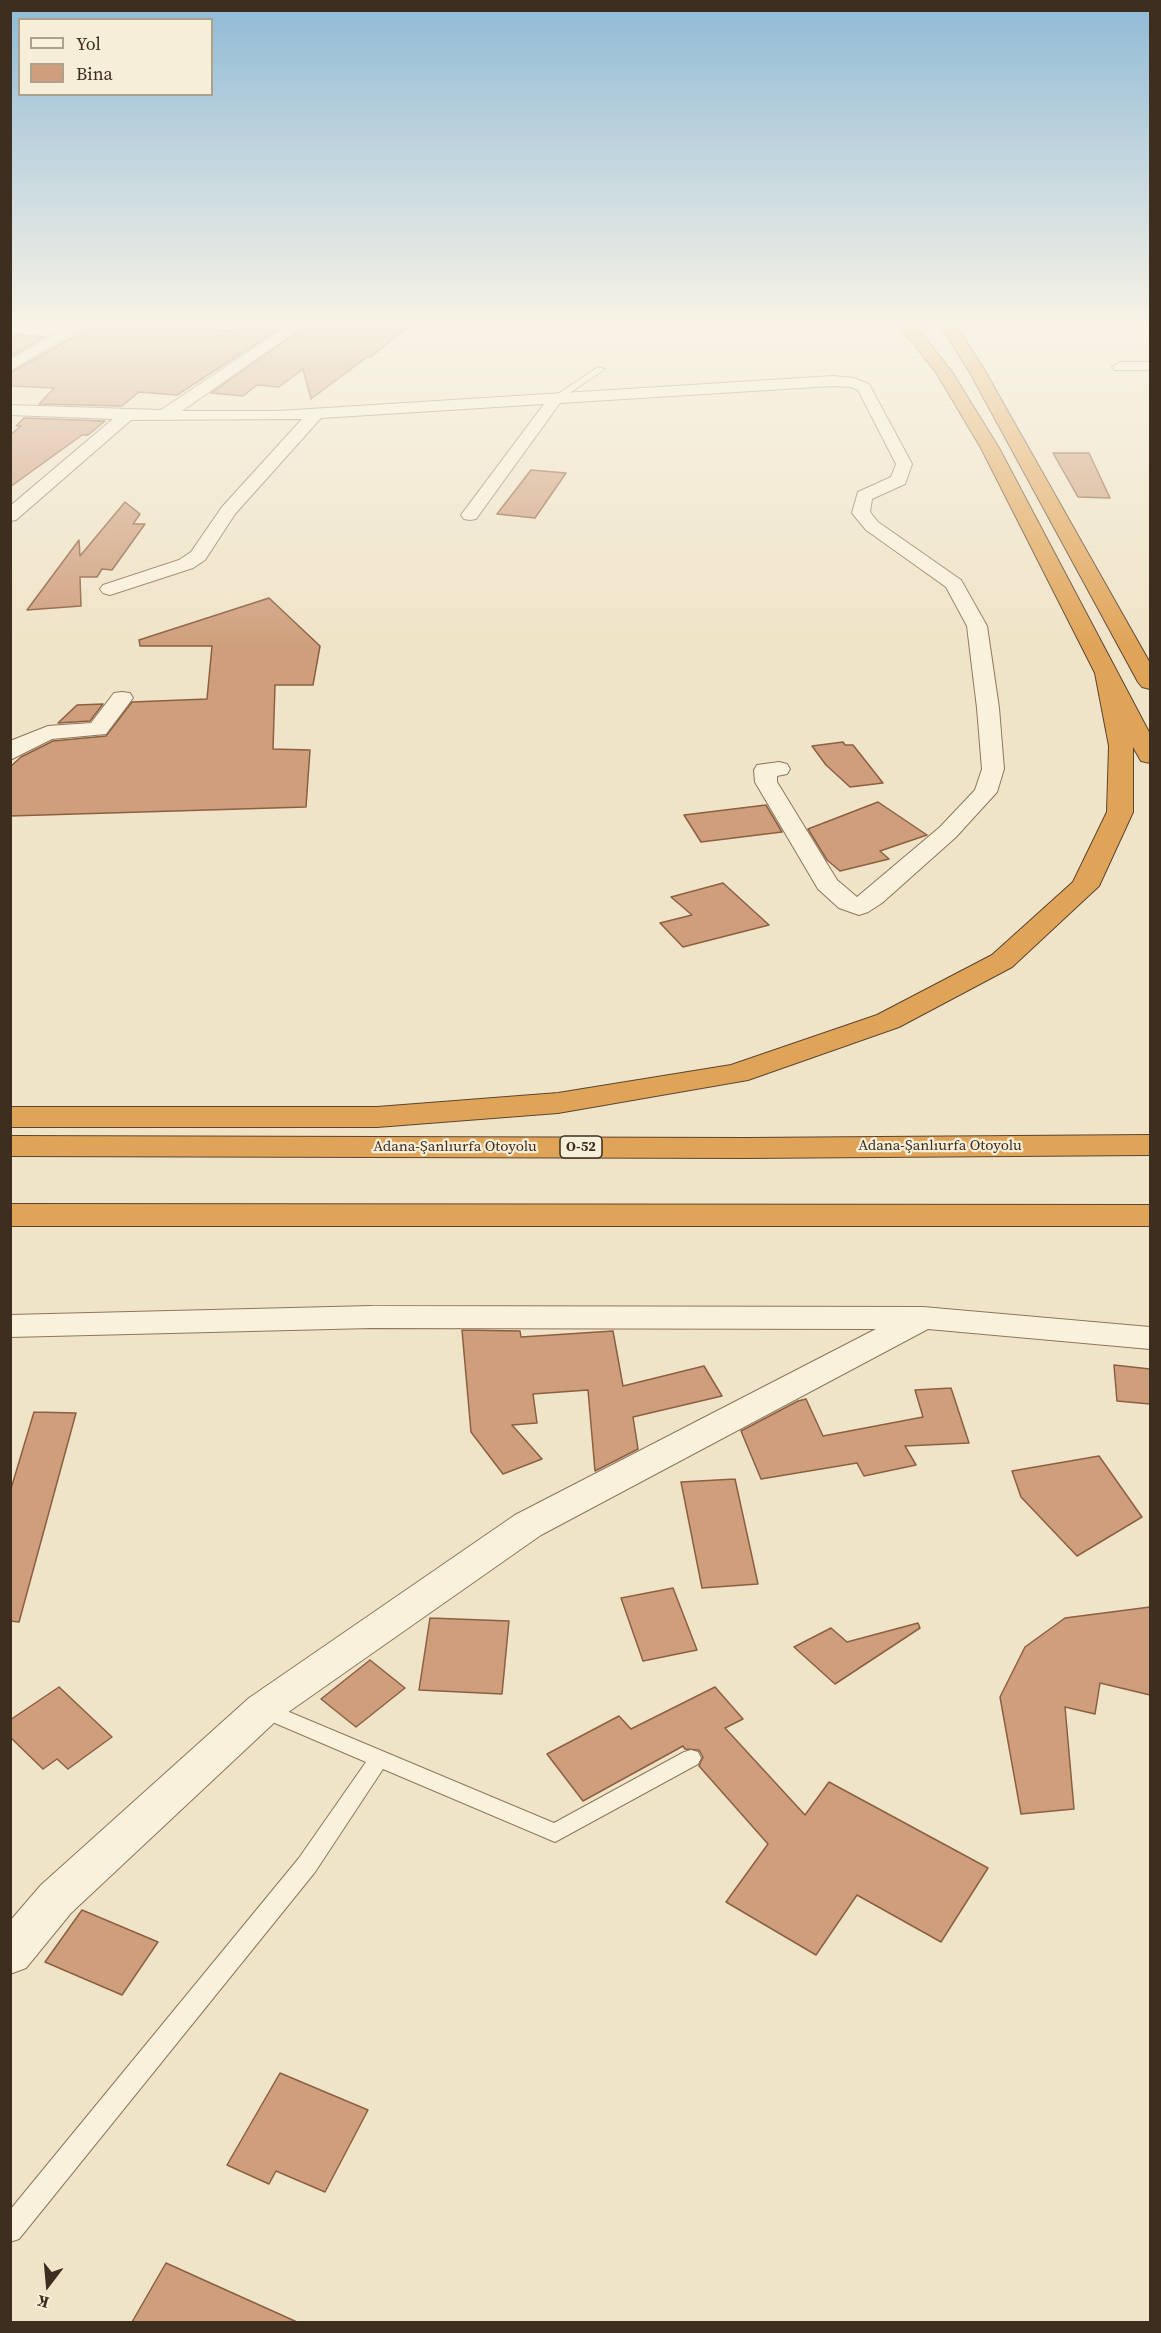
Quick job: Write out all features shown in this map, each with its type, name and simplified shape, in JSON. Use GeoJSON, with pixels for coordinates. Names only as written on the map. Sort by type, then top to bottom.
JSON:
{"type":"FeatureCollection","features":[{"type":"Feature","properties":{"kind":"highway"},"geometry":{"type":"LineString","coordinates":[[978,429],[1150,756]]}},
{"type":"Feature","properties":{"kind":"highway"},"geometry":{"type":"LineString","coordinates":[[1010,429],[1147,673]]}},
{"type":"Feature","properties":{"kind":"highway"},"geometry":{"type":"LineString","coordinates":[[10,1117],[377,1117],[558,1103],[737,1073],[888,1021],[1002,961],[1085,886],[1120,812],[1121,746],[1106,669]]}},
{"type":"Feature","properties":{"kind":"highway","name":"Adana-Şanlıurfa Otoyolu"},"geometry":{"type":"LineString","coordinates":[[10,1146],[745,1148],[1150,1145]]}},
{"type":"Feature","properties":{"kind":"highway"},"geometry":{"type":"LineString","coordinates":[[10,1215],[1150,1216]]}},
{"type":"Feature","properties":{"kind":"street"},"geometry":{"type":"LineString","coordinates":[[10,516],[111,429]]}},
{"type":"Feature","properties":{"kind":"street"},"geometry":{"type":"LineString","coordinates":[[110,589],[186,564],[198,556],[228,511],[303,429]]}},
{"type":"Feature","properties":{"kind":"street"},"geometry":{"type":"LineString","coordinates":[[470,515],[533,429]]}},
{"type":"Feature","properties":{"kind":"street"},"geometry":{"type":"LineString","coordinates":[[779,769],[765,770],[766,782],[827,884],[848,903],[859,907],[873,898],[948,832],[986,792],[993,769],[988,708],[977,626],[954,584],[872,526],[861,513],[864,496],[899,480],[904,464],[886,429]]}},
{"type":"Feature","properties":{"kind":"street"},"geometry":{"type":"LineString","coordinates":[[10,753],[17,746],[48,733],[98,729],[122,698]]}},
{"type":"Feature","properties":{"kind":"street"},"geometry":{"type":"LineString","coordinates":[[10,1326],[371,1317],[922,1318],[1150,1338]]}},
{"type":"Feature","properties":{"kind":"street"},"geometry":{"type":"LineString","coordinates":[[10,1954],[56,1899],[264,1709],[528,1525],[922,1318]]}},
{"type":"Feature","properties":{"kind":"lane"},"geometry":{"type":"LineString","coordinates":[[264,1709],[555,1833],[691,1758]]}},
{"type":"Feature","properties":{"kind":"lane"},"geometry":{"type":"LineString","coordinates":[[10,2230],[306,1865],[379,1759]]}},
{"type":"Feature","properties":{"kind":"building"},"geometry":{"type":"Polygon","coordinates":[[[17,429],[95,429],[88,435],[82,435],[10,487],[10,435],[17,429]]]}},
{"type":"Feature","properties":{"kind":"building"},"geometry":{"type":"Polygon","coordinates":[[[1053,453],[1089,453],[1110,498],[1078,497],[1053,453]]]}},
{"type":"Feature","properties":{"kind":"building"},"geometry":{"type":"Polygon","coordinates":[[[531,470],[566,473],[535,518],[497,514],[531,470]]]}},
{"type":"Feature","properties":{"kind":"building"},"geometry":{"type":"Polygon","coordinates":[[[125,502],[140,514],[133,524],[145,524],[112,570],[102,569],[97,577],[80,577],[81,606],[27,610],[79,540],[80,556],[125,502]]]}},
{"type":"Feature","properties":{"kind":"building"},"geometry":{"type":"Polygon","coordinates":[[[269,598],[320,646],[313,685],[275,685],[273,749],[310,750],[306,807],[10,816],[10,767],[21,757],[53,741],[106,736],[132,702],[207,699],[212,646],[140,646],[139,640],[269,598]]]}},
{"type":"Feature","properties":{"kind":"building"},"geometry":{"type":"Polygon","coordinates":[[[103,704],[90,721],[58,723],[77,705],[103,704]]]}},
{"type":"Feature","properties":{"kind":"building"},"geometry":{"type":"Polygon","coordinates":[[[843,742],[845,745],[853,745],[883,783],[850,787],[826,765],[812,746],[843,742]]]}},
{"type":"Feature","properties":{"kind":"building"},"geometry":{"type":"Polygon","coordinates":[[[878,802],[927,835],[880,851],[889,859],[840,871],[827,860],[808,829],[878,802]]]}},
{"type":"Feature","properties":{"kind":"building"},"geometry":{"type":"Polygon","coordinates":[[[766,805],[782,832],[701,842],[684,815],[766,805]]]}},
{"type":"Feature","properties":{"kind":"building"},"geometry":{"type":"Polygon","coordinates":[[[723,883],[769,925],[683,947],[660,923],[692,915],[671,897],[723,883]]]}},
{"type":"Feature","properties":{"kind":"building"},"geometry":{"type":"Polygon","coordinates":[[[462,1330],[520,1331],[521,1337],[613,1331],[623,1386],[704,1366],[722,1396],[633,1417],[638,1449],[595,1471],[588,1390],[533,1394],[537,1423],[512,1425],[542,1459],[503,1474],[471,1432],[462,1330]]]}},
{"type":"Feature","properties":{"kind":"building"},"geometry":{"type":"Polygon","coordinates":[[[1114,1365],[1150,1369],[1150,1404],[1117,1401],[1114,1365]]]}},
{"type":"Feature","properties":{"kind":"building"},"geometry":{"type":"Polygon","coordinates":[[[951,1388],[969,1443],[905,1446],[916,1465],[864,1476],[857,1463],[761,1479],[741,1431],[806,1399],[823,1436],[923,1417],[915,1390],[951,1388]]]}},
{"type":"Feature","properties":{"kind":"building"},"geometry":{"type":"Polygon","coordinates":[[[34,1412],[76,1413],[19,1622],[10,1621],[10,1492],[34,1412]]]}},
{"type":"Feature","properties":{"kind":"building"},"geometry":{"type":"Polygon","coordinates":[[[1099,1456],[1142,1517],[1077,1556],[1021,1497],[1012,1471],[1099,1456]]]}},
{"type":"Feature","properties":{"kind":"building"},"geometry":{"type":"Polygon","coordinates":[[[735,1479],[758,1584],[702,1588],[681,1482],[735,1479]]]}},
{"type":"Feature","properties":{"kind":"building"},"geometry":{"type":"Polygon","coordinates":[[[673,1588],[697,1650],[643,1661],[621,1598],[673,1588]]]}},
{"type":"Feature","properties":{"kind":"building"},"geometry":{"type":"Polygon","coordinates":[[[1150,1607],[1150,1695],[1100,1683],[1095,1714],[1065,1707],[1074,1809],[1021,1814],[1000,1697],[1025,1647],[1065,1618],[1150,1607]]]}},
{"type":"Feature","properties":{"kind":"building"},"geometry":{"type":"Polygon","coordinates":[[[430,1618],[509,1621],[502,1694],[419,1690],[430,1618]]]}},
{"type":"Feature","properties":{"kind":"building"},"geometry":{"type":"Polygon","coordinates":[[[918,1623],[920,1628],[835,1684],[794,1647],[831,1628],[847,1642],[918,1623]]]}},
{"type":"Feature","properties":{"kind":"building"},"geometry":{"type":"Polygon","coordinates":[[[370,1660],[405,1688],[356,1727],[321,1699],[370,1660]]]}},
{"type":"Feature","properties":{"kind":"building"},"geometry":{"type":"Polygon","coordinates":[[[59,1687],[112,1737],[68,1769],[57,1759],[43,1769],[10,1737],[10,1720],[59,1687]]]}},
{"type":"Feature","properties":{"kind":"building"},"geometry":{"type":"Polygon","coordinates":[[[715,1687],[743,1719],[725,1728],[805,1815],[829,1782],[988,1868],[941,1942],[857,1895],[816,1955],[726,1902],[768,1844],[699,1766],[703,1757],[699,1750],[685,1749],[683,1746],[583,1801],[547,1754],[619,1716],[631,1729],[715,1687]]]}},
{"type":"Feature","properties":{"kind":"building"},"geometry":{"type":"Polygon","coordinates":[[[82,1910],[158,1942],[122,1995],[45,1962],[82,1910]]]}},
{"type":"Feature","properties":{"kind":"building"},"geometry":{"type":"Polygon","coordinates":[[[280,2073],[368,2110],[325,2192],[276,2171],[269,2184],[227,2165],[280,2073]]]}},
{"type":"Feature","properties":{"kind":"building"},"geometry":{"type":"Polygon","coordinates":[[[166,2263],[297,2322],[132,2322],[166,2263]]]}}]}
